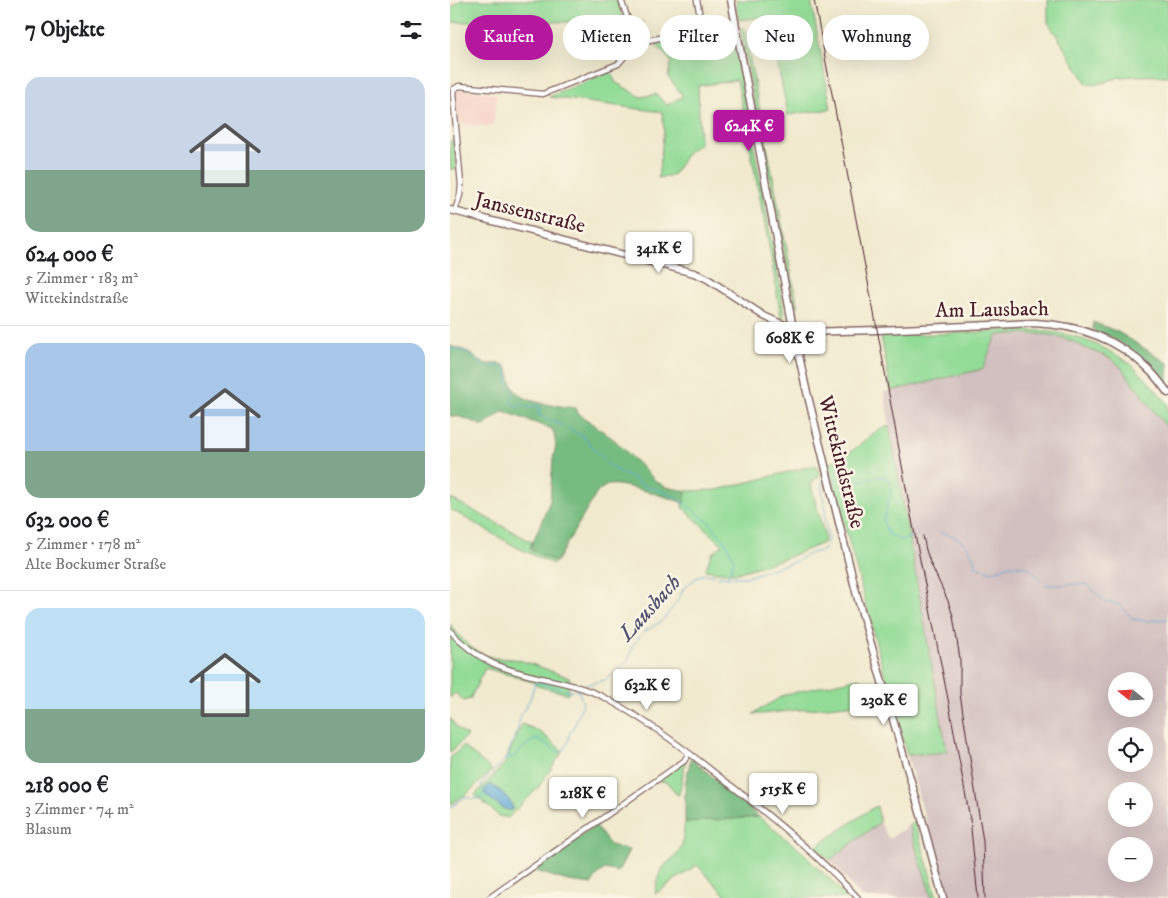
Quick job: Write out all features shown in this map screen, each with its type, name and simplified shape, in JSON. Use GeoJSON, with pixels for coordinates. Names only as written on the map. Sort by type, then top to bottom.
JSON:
{"type":"FeatureCollection","features":[{"type":"Feature","properties":{"kind":"main road","name":"Wittekindstraße"},"geometry":{"type":"LineString","coordinates":[[731,0],[734,15]]}},
{"type":"Feature","properties":{"kind":"main road","name":"Wittekindstraße"},"geometry":{"type":"LineString","coordinates":[[737,34],[805,384],[868,637],[915,792],[943,898]]}},
{"type":"Feature","properties":{"kind":"main road","name":"Janssenstraße"},"geometry":{"type":"LineString","coordinates":[[453,210],[694,272],[764,316],[793,328]]}},
{"type":"Feature","properties":{"kind":"main road","name":"Am Lausbach"},"geometry":{"type":"LineString","coordinates":[[793,328],[804,332],[812,332],[1006,323],[1064,325],[1084,330],[1122,348],[1149,369],[1168,393]]}},
{"type":"Feature","properties":{"kind":"street"},"geometry":{"type":"LineString","coordinates":[[621,0],[626,15]]}},
{"type":"Feature","properties":{"kind":"street"},"geometry":{"type":"LineString","coordinates":[[697,0],[699,11]]}},
{"type":"Feature","properties":{"kind":"street"},"geometry":{"type":"LineString","coordinates":[[453,210],[460,195],[461,185],[452,113],[454,89],[459,86],[543,94],[618,64],[622,60]]}},
{"type":"Feature","properties":{"kind":"street"},"geometry":{"type":"LineString","coordinates":[[450,631],[468,649],[492,663],[515,672],[591,691],[651,725],[746,796],[802,844],[858,898]]}},
{"type":"Feature","properties":{"kind":"street"},"geometry":{"type":"LineString","coordinates":[[489,898],[684,761],[689,753]]}},
{"type":"Feature","properties":{"kind":"shaded area"},"geometry":{"type":"Polygon","coordinates":[[[458,89],[497,94],[493,126],[458,124],[456,93],[458,89]]]}},
{"type":"Feature","properties":{"kind":"shaded area"},"geometry":{"type":"Polygon","coordinates":[[[998,335],[1058,336],[1106,356],[1120,366],[1168,429],[1168,898],[948,898],[907,755],[947,752],[884,392],[983,369],[998,335]]]}},
{"type":"Feature","properties":{"kind":"shaded area"},"geometry":{"type":"Polygon","coordinates":[[[880,822],[889,839],[909,825],[932,898],[862,898],[830,860],[880,822]]]}},
{"type":"Feature","properties":{"kind":"green space"},"geometry":{"type":"Polygon","coordinates":[[[461,0],[617,0],[622,15],[563,15],[563,22],[553,22],[553,15],[465,15],[465,22],[450,22],[450,9],[461,0]]]}},
{"type":"Feature","properties":{"kind":"green space"},"geometry":{"type":"Polygon","coordinates":[[[736,0],[811,0],[831,109],[788,115],[777,60],[813,60],[813,15],[747,15],[747,19],[739,20],[736,0]]]}},
{"type":"Feature","properties":{"kind":"green space"},"geometry":{"type":"Polygon","coordinates":[[[1048,0],[1168,0],[1168,76],[1129,76],[1092,85],[1087,84],[1048,22],[1048,0]]]}},
{"type":"Feature","properties":{"kind":"green space"},"geometry":{"type":"Polygon","coordinates":[[[740,28],[744,28],[747,44],[747,60],[750,60],[798,307],[795,307],[740,28]]]}},
{"type":"Feature","properties":{"kind":"green space"},"geometry":{"type":"Polygon","coordinates":[[[660,42],[660,49],[654,43],[660,42]]]}},
{"type":"Feature","properties":{"kind":"green space"},"geometry":{"type":"Polygon","coordinates":[[[737,57],[782,296],[784,318],[781,318],[737,80],[698,86],[700,143],[688,152],[673,175],[658,178],[664,130],[662,112],[549,97],[611,71],[615,82],[641,97],[656,94],[667,105],[683,96],[668,77],[671,61],[737,60],[737,57]]]}},
{"type":"Feature","properties":{"kind":"green space"},"geometry":{"type":"Polygon","coordinates":[[[450,141],[454,141],[457,169],[450,169],[450,141]]]}},
{"type":"Feature","properties":{"kind":"green space"},"geometry":{"type":"Polygon","coordinates":[[[1093,322],[1118,332],[1168,363],[1168,387],[1151,366],[1126,346],[1110,337],[1096,333],[1093,328],[1093,322]]]}},
{"type":"Feature","properties":{"kind":"green space"},"geometry":{"type":"Polygon","coordinates":[[[1001,330],[1054,332],[1079,338],[1118,356],[1141,374],[1168,404],[1168,429],[1120,366],[1107,357],[1072,341],[1055,336],[998,335],[983,369],[891,391],[881,336],[1001,330]]]}},
{"type":"Feature","properties":{"kind":"green space"},"geometry":{"type":"Polygon","coordinates":[[[450,346],[466,351],[484,363],[504,365],[508,369],[514,389],[526,398],[542,403],[576,408],[578,413],[616,441],[657,482],[666,487],[686,491],[684,503],[634,488],[608,485],[598,491],[556,562],[530,549],[550,501],[556,445],[554,434],[552,429],[503,411],[484,426],[461,417],[450,416],[450,346]]]}},
{"type":"Feature","properties":{"kind":"green space"},"geometry":{"type":"Polygon","coordinates":[[[889,426],[947,752],[907,755],[828,463],[837,461],[873,434],[889,426]]]}},
{"type":"Feature","properties":{"kind":"green space"},"geometry":{"type":"Polygon","coordinates":[[[816,465],[820,476],[811,485],[825,537],[823,543],[786,558],[737,573],[705,570],[712,553],[723,545],[682,507],[686,491],[717,490],[816,465]]]}},
{"type":"Feature","properties":{"kind":"green space"},"geometry":{"type":"Polygon","coordinates":[[[450,498],[532,542],[530,549],[556,562],[553,564],[516,547],[450,509],[450,498]]]}},
{"type":"Feature","properties":{"kind":"green space"},"geometry":{"type":"Polygon","coordinates":[[[450,624],[464,641],[481,653],[495,658],[519,660],[570,678],[568,694],[537,686],[533,682],[485,668],[470,699],[464,701],[455,693],[450,698],[450,624]]]}},
{"type":"Feature","properties":{"kind":"green space"},"geometry":{"type":"Polygon","coordinates":[[[859,678],[856,704],[753,714],[784,695],[859,678]]]}},
{"type":"Feature","properties":{"kind":"green space"},"geometry":{"type":"Polygon","coordinates":[[[450,718],[457,728],[467,736],[450,753],[450,718]]]}},
{"type":"Feature","properties":{"kind":"green space"},"geometry":{"type":"Polygon","coordinates":[[[522,724],[539,731],[563,751],[538,788],[508,818],[499,816],[475,795],[505,763],[522,724]]]}},
{"type":"Feature","properties":{"kind":"green space"},"geometry":{"type":"Polygon","coordinates":[[[463,746],[492,770],[469,792],[450,805],[450,758],[463,746]]]}},
{"type":"Feature","properties":{"kind":"green space"},"geometry":{"type":"Polygon","coordinates":[[[691,758],[759,817],[685,822],[685,784],[691,758]]]}},
{"type":"Feature","properties":{"kind":"green space"},"geometry":{"type":"Polygon","coordinates":[[[686,759],[679,795],[675,793],[669,783],[657,780],[686,759]]]}},
{"type":"Feature","properties":{"kind":"green space"},"geometry":{"type":"Polygon","coordinates":[[[877,806],[880,822],[830,860],[814,848],[871,809],[877,806]]]}},
{"type":"Feature","properties":{"kind":"green space"},"geometry":{"type":"Polygon","coordinates":[[[759,817],[805,854],[847,898],[728,898],[697,865],[655,894],[658,877],[665,865],[676,856],[682,845],[685,822],[759,817]]]}},
{"type":"Feature","properties":{"kind":"green space"},"geometry":{"type":"Polygon","coordinates":[[[915,822],[937,898],[932,898],[909,825],[915,822]]]}},
{"type":"Feature","properties":{"kind":"green space"},"geometry":{"type":"Polygon","coordinates":[[[595,825],[610,845],[629,850],[618,872],[605,869],[598,874],[592,884],[568,881],[532,870],[595,825]]]}},
{"type":"Feature","properties":{"kind":"water"},"geometry":{"type":"Polygon","coordinates":[[[490,784],[507,797],[512,804],[512,810],[502,808],[485,794],[485,789],[490,784]]]}},
{"type":"Feature","properties":{"kind":"waterway"},"geometry":{"type":"LineString","coordinates":[[450,348],[466,352],[484,367],[504,366],[507,372],[508,385],[514,393],[510,402],[518,408],[522,404],[528,408],[539,405],[541,408],[538,411],[538,415],[563,426]]}},
{"type":"Feature","properties":{"kind":"waterway"},"geometry":{"type":"LineString","coordinates":[[567,428],[583,436],[610,466],[648,488],[654,488],[677,498],[710,523],[725,541],[734,559],[728,576]]}},
{"type":"Feature","properties":{"kind":"waterway","name":"Lausbach"},"geometry":{"type":"LineString","coordinates":[[835,480],[860,481],[883,476],[889,480],[891,493],[883,521],[888,534],[901,540],[913,537]]}},
{"type":"Feature","properties":{"kind":"waterway","name":"Lausbach"},"geometry":{"type":"LineString","coordinates":[[585,685],[605,680],[624,665],[629,659],[633,645],[645,631],[661,622],[677,602],[684,588],[696,578],[704,574],[746,577],[824,550],[828,538],[822,482]]}},
{"type":"Feature","properties":{"kind":"waterway","name":"Lausbach"},"geometry":{"type":"LineString","coordinates":[[940,533],[953,536],[965,544],[971,551],[976,566],[992,572],[1010,565],[1028,567],[1047,585],[1086,584],[1106,602],[1119,604],[1133,619],[1146,621],[1168,619]]}},
{"type":"Feature","properties":{"kind":"waterway","name":"Lausbach"},"geometry":{"type":"LineString","coordinates":[[450,808],[465,797],[482,798],[484,791],[481,785],[507,756],[518,728],[520,717],[530,699],[535,683],[561,689]]}},
{"type":"Feature","properties":{"kind":"waterway","name":"Lausbach"},"geometry":{"type":"LineString","coordinates":[[564,690],[580,691]]}},
{"type":"Feature","properties":{"kind":"waterway"},"geometry":{"type":"LineString","coordinates":[[505,760],[510,759],[530,742],[540,739],[554,749],[563,751],[583,703],[579,692]]}},
{"type":"Feature","properties":{"kind":"railway"},"geometry":{"type":"LineString","coordinates":[[814,0],[970,819],[978,898]]}},
{"type":"Feature","properties":{"kind":"railway"},"geometry":{"type":"LineString","coordinates":[[923,536],[930,562],[953,616],[960,659],[960,694],[983,841],[985,898]]}}]}
